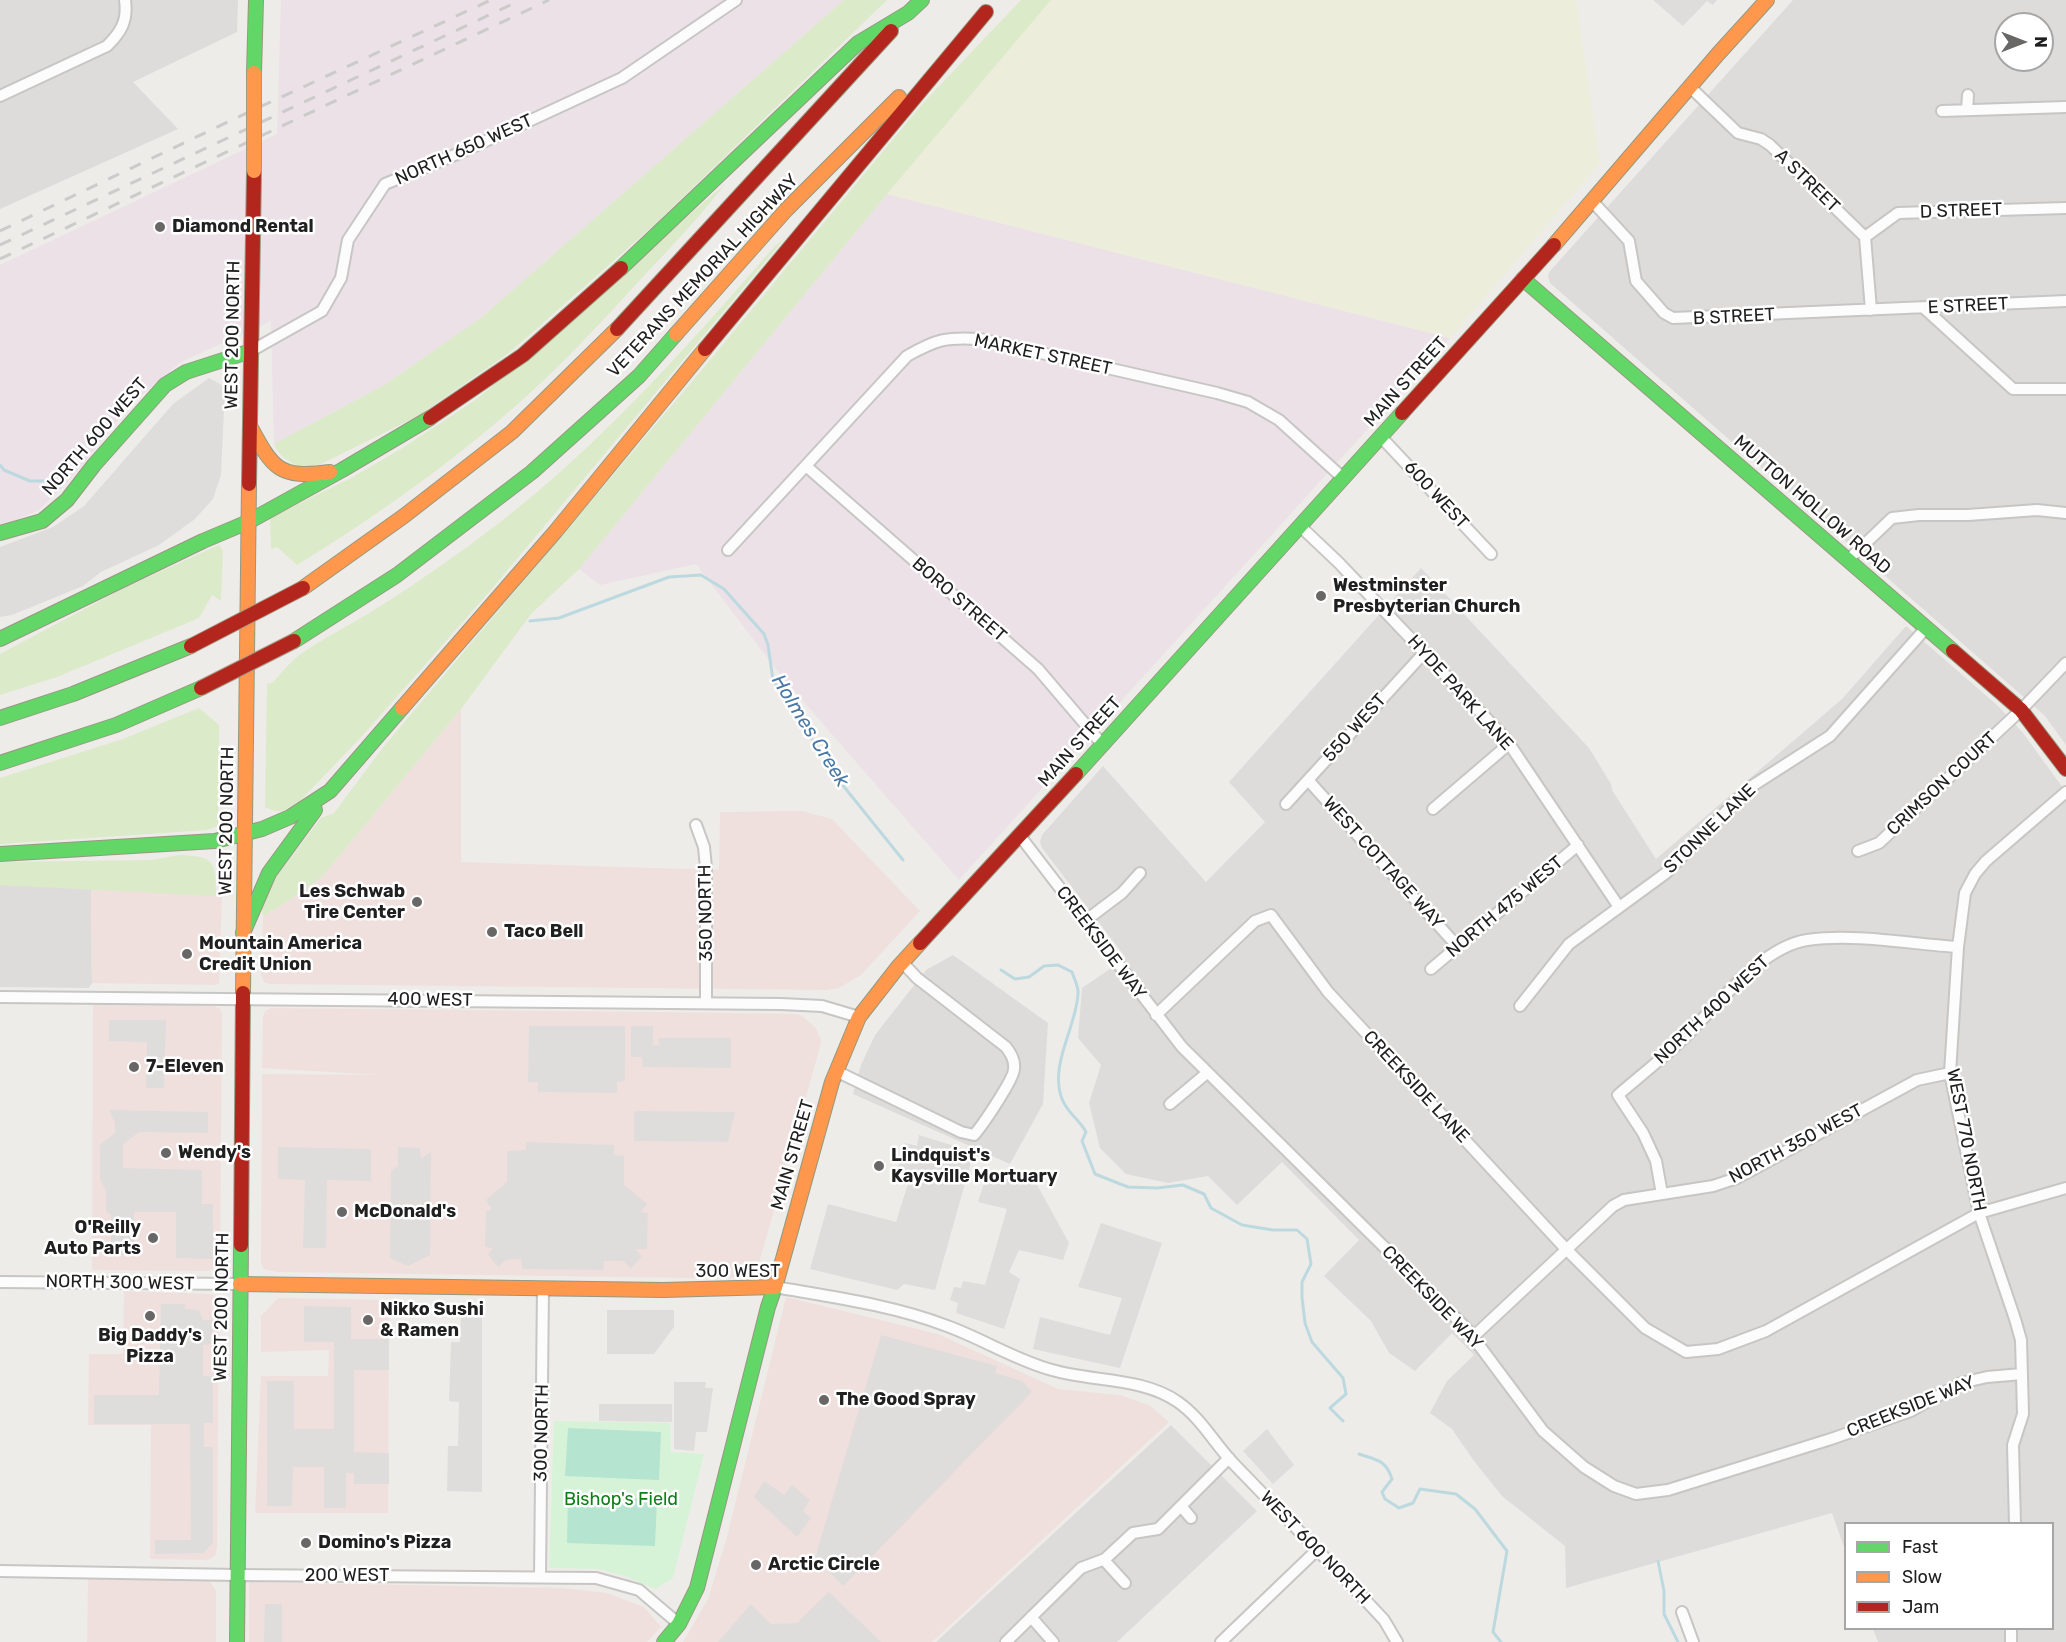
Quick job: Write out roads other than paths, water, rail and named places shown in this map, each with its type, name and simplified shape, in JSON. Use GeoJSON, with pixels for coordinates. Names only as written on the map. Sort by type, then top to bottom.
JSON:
{"type":"FeatureCollection","features":[{"type":"Feature","properties":{"kind":"main road","name":"WEST 200 NORTH"},"geometry":{"type":"LineString","coordinates":[[237,1642],[242,998],[256,0]]}},
{"type":"Feature","properties":{"kind":"main road"},"geometry":{"type":"LineString","coordinates":[[0,639],[248,522],[431,417],[523,355],[650,242],[858,43],[908,13],[922,0]]}},
{"type":"Feature","properties":{"kind":"main road","name":"VETERANS MEMORIAL HIGHWAY"},"geometry":{"type":"LineString","coordinates":[[0,764],[116,725],[201,688],[294,641],[397,575],[524,479],[630,384],[786,210],[998,0]]}},
{"type":"Feature","properties":{"kind":"main road","name":"MAIN STREET"},"geometry":{"type":"LineString","coordinates":[[664,1642],[679,1624],[697,1588],[775,1287],[836,1071],[859,1017],[902,962],[1020,836],[1593,202],[1767,0]]}},
{"type":"Feature","properties":{"kind":"main road"},"geometry":{"type":"LineString","coordinates":[[243,933],[269,873],[292,839],[330,791],[548,541],[667,394],[986,12]]}},
{"type":"Feature","properties":{"kind":"main road","name":"VETERANS MEMORIAL HIGHWAY"},"geometry":{"type":"LineString","coordinates":[[0,718],[110,680],[191,646],[303,588],[404,516],[512,432],[614,332],[908,13]]}},
{"type":"Feature","properties":{"kind":"main road","name":"MUTTON HOLLOW ROAD"},"geometry":{"type":"LineString","coordinates":[[1523,279],[2021,710],[2066,770]]}},
{"type":"Feature","properties":{"kind":"main road","name":"NORTH 600 WEST"},"geometry":{"type":"LineString","coordinates":[[0,533],[42,521],[68,500],[94,465],[165,385],[186,372],[251,351]]}},
{"type":"Feature","properties":{"kind":"main road"},"geometry":{"type":"LineString","coordinates":[[250,426],[267,457],[275,467],[283,471],[308,476],[342,470]]}},
{"type":"Feature","properties":{"kind":"main road"},"geometry":{"type":"LineString","coordinates":[[0,854],[215,841],[245,836],[286,821],[306,810],[330,791]]}},
{"type":"Feature","properties":{"kind":"main road","name":"300 WEST"},"geometry":{"type":"LineString","coordinates":[[240,1284],[674,1290],[775,1287]]}},
{"type":"Feature","properties":{"kind":"street"},"geometry":{"type":"LineString","coordinates":[[1,93],[107,46],[121,33],[127,13],[125,0]]}},
{"type":"Feature","properties":{"kind":"street","name":"NORTH 650 WEST"},"geometry":{"type":"LineString","coordinates":[[251,351],[322,311],[341,278],[348,240],[385,184],[462,152],[621,78],[736,0]]}},
{"type":"Feature","properties":{"kind":"street","name":"A STREET"},"geometry":{"type":"LineString","coordinates":[[1690,87],[1738,134],[1754,137],[1770,146],[1865,237]]}},
{"type":"Feature","properties":{"kind":"street"},"geometry":{"type":"LineString","coordinates":[[1967,110],[1968,95]]}},
{"type":"Feature","properties":{"kind":"street"},"geometry":{"type":"LineString","coordinates":[[1942,111],[2066,107]]}},
{"type":"Feature","properties":{"kind":"street","name":"B STREET"},"geometry":{"type":"LineString","coordinates":[[1593,202],[1629,241],[1636,281],[1664,313],[1674,318],[1871,310]]}},
{"type":"Feature","properties":{"kind":"street","name":"D STREET"},"geometry":{"type":"LineString","coordinates":[[1865,237],[1898,213],[2066,208]]}},
{"type":"Feature","properties":{"kind":"street"},"geometry":{"type":"LineString","coordinates":[[1865,237],[1871,310]]}},
{"type":"Feature","properties":{"kind":"street","name":"E STREET"},"geometry":{"type":"LineString","coordinates":[[1871,310],[2066,301]]}},
{"type":"Feature","properties":{"kind":"street"},"geometry":{"type":"LineString","coordinates":[[1924,308],[2013,389],[2066,389]]}},
{"type":"Feature","properties":{"kind":"street","name":"MARKET STREET"},"geometry":{"type":"LineString","coordinates":[[728,550],[907,356],[928,345],[951,338],[980,339],[1248,402],[1279,420],[1343,478]]}},
{"type":"Feature","properties":{"kind":"street","name":"600 WEST"},"geometry":{"type":"LineString","coordinates":[[1381,437],[1491,554]]}},
{"type":"Feature","properties":{"kind":"street","name":"BORO STREET"},"geometry":{"type":"LineString","coordinates":[[806,466],[1038,669],[1102,744]]}},
{"type":"Feature","properties":{"kind":"street"},"geometry":{"type":"LineString","coordinates":[[1848,560],[1892,519],[1919,515],[1968,515],[2037,510],[2066,513]]}},
{"type":"Feature","properties":{"kind":"street","name":"HYDE PARK LANE"},"geometry":{"type":"LineString","coordinates":[[1300,526],[1339,563],[1509,744],[1619,907]]}},
{"type":"Feature","properties":{"kind":"street","name":"STONNE LANE"},"geometry":{"type":"LineString","coordinates":[[1520,1006],[1569,944],[1666,873],[1749,788],[1830,736],[1926,628]]}},
{"type":"Feature","properties":{"kind":"street","name":"550 WEST"},"geometry":{"type":"LineString","coordinates":[[1286,804],[1424,653]]}},
{"type":"Feature","properties":{"kind":"street","name":"CRIMSON COURT"},"geometry":{"type":"LineString","coordinates":[[1858,851],[1879,843],[2021,710],[2066,663]]}},
{"type":"Feature","properties":{"kind":"street"},"geometry":{"type":"LineString","coordinates":[[1433,809],[1509,744]]}},
{"type":"Feature","properties":{"kind":"street","name":"WEST COTTAGE WAY"},"geometry":{"type":"LineString","coordinates":[[1308,780],[1458,947]]}},
{"type":"Feature","properties":{"kind":"street","name":"WEST 770 NORTH"},"geometry":{"type":"LineString","coordinates":[[2015,1522],[2013,1445],[2023,1414],[2020,1340],[1979,1213],[1950,1072],[1958,947],[1965,893],[1975,874],[1986,861],[2066,792]]}},
{"type":"Feature","properties":{"kind":"street","name":"350 NORTH"},"geometry":{"type":"LineString","coordinates":[[696,825],[704,847],[706,868],[706,1003]]}},
{"type":"Feature","properties":{"kind":"street","name":"CREEKSIDE WAY"},"geometry":{"type":"LineString","coordinates":[[1020,836],[1182,1047],[1473,1336],[1543,1431],[1584,1467],[1614,1485],[1636,1494],[1668,1490],[1831,1439],[1911,1411],[1961,1383],[1987,1377],[2022,1374]]}},
{"type":"Feature","properties":{"kind":"street","name":"NORTH 475 WEST"},"geometry":{"type":"LineString","coordinates":[[1431,969],[1578,845]]}},
{"type":"Feature","properties":{"kind":"street"},"geometry":{"type":"LineString","coordinates":[[1085,921],[1122,893],[1140,873]]}},
{"type":"Feature","properties":{"kind":"street","name":"CREEKSIDE LANE"},"geometry":{"type":"LineString","coordinates":[[1156,1015],[1256,921],[1271,915],[1328,992],[1565,1248],[1645,1328],[1686,1352],[1718,1349],[1766,1331],[1979,1213]]}},
{"type":"Feature","properties":{"kind":"street","name":"NORTH 400 WEST"},"geometry":{"type":"LineString","coordinates":[[1662,1194],[1656,1161],[1643,1133],[1618,1095],[1682,1040],[1757,965],[1779,948],[1806,940],[1844,938],[1958,947]]}},
{"type":"Feature","properties":{"kind":"street"},"geometry":{"type":"LineString","coordinates":[[836,1071],[961,1132],[974,1136],[982,1127],[1015,1072],[1013,1057],[1006,1047],[917,978],[902,962]]}},
{"type":"Feature","properties":{"kind":"street","name":"400 WEST"},"geometry":{"type":"LineString","coordinates":[[0,997],[706,1003],[822,1006],[859,1017]]}},
{"type":"Feature","properties":{"kind":"street","name":"NORTH 350 WEST"},"geometry":{"type":"LineString","coordinates":[[1473,1336],[1565,1248],[1613,1206],[1624,1200],[1713,1186],[1737,1178],[1917,1080],[1950,1072]]}},
{"type":"Feature","properties":{"kind":"street"},"geometry":{"type":"LineString","coordinates":[[1170,1104],[1207,1073]]}},
{"type":"Feature","properties":{"kind":"street"},"geometry":{"type":"LineString","coordinates":[[1979,1213],[2066,1188]]}},
{"type":"Feature","properties":{"kind":"street","name":"NORTH 300 WEST"},"geometry":{"type":"LineString","coordinates":[[0,1282],[240,1284]]}},
{"type":"Feature","properties":{"kind":"street","name":"300 WEST"},"geometry":{"type":"LineString","coordinates":[[775,1287],[912,1314],[948,1326],[1035,1365],[1055,1371],[1153,1389],[1177,1401],[1192,1413],[1229,1458]]}},
{"type":"Feature","properties":{"kind":"street","name":"300 NORTH"},"geometry":{"type":"LineString","coordinates":[[540,1577],[543,1288]]}},
{"type":"Feature","properties":{"kind":"street"},"geometry":{"type":"LineString","coordinates":[[1006,1642],[1081,1568],[1104,1560],[1133,1533],[1158,1529],[1229,1458]]}},
{"type":"Feature","properties":{"kind":"street","name":"WEST 600 NORTH"},"geometry":{"type":"LineString","coordinates":[[1229,1458],[1384,1620],[1397,1642]]}},
{"type":"Feature","properties":{"kind":"street"},"geometry":{"type":"LineString","coordinates":[[1181,1506],[1191,1518]]}},
{"type":"Feature","properties":{"kind":"street"},"geometry":{"type":"LineString","coordinates":[[1225,1641],[1318,1549]]}},
{"type":"Feature","properties":{"kind":"street"},"geometry":{"type":"LineString","coordinates":[[1104,1560],[1125,1583]]}},
{"type":"Feature","properties":{"kind":"street","name":"200 WEST"},"geometry":{"type":"LineString","coordinates":[[0,1571],[596,1578],[639,1590],[679,1624]]}},
{"type":"Feature","properties":{"kind":"street"},"geometry":{"type":"LineString","coordinates":[[1682,1612],[1693,1642]]}},
{"type":"Feature","properties":{"kind":"street"},"geometry":{"type":"LineString","coordinates":[[1031,1617],[1053,1642]]}},
{"type":"Feature","properties":{"kind":"waterway","name":"Holmes Creek"},"geometry":{"type":"LineString","coordinates":[[0,465],[4,470],[30,481],[50,481],[59,488]]}},
{"type":"Feature","properties":{"kind":"waterway","name":"Holmes Creek"},"geometry":{"type":"LineString","coordinates":[[530,621],[559,618],[669,577],[701,575],[724,589],[764,634],[768,645],[773,680],[841,783],[903,860]]}},
{"type":"Feature","properties":{"kind":"waterway","name":"Holmes Creek"},"geometry":{"type":"LineString","coordinates":[[1001,970],[1015,979],[1029,977],[1044,966],[1058,965],[1072,972],[1078,994],[1061,1060],[1059,1086],[1064,1104],[1086,1132],[1082,1141],[1095,1174],[1128,1187],[1157,1188],[1183,1185],[1204,1194],[1211,1208],[1242,1225],[1273,1230],[1297,1230],[1307,1239],[1311,1264],[1302,1282],[1305,1323],[1312,1342],[1343,1378],[1346,1394],[1330,1408],[1343,1421]]}},
{"type":"Feature","properties":{"kind":"waterway","name":"Holmes Creek"},"geometry":{"type":"LineString","coordinates":[[1359,1454],[1384,1464],[1390,1473],[1392,1479],[1382,1492],[1385,1499],[1399,1508],[1413,1503],[1420,1489],[1456,1494],[1475,1509],[1507,1551],[1493,1632],[1501,1642]]}},
{"type":"Feature","properties":{"kind":"waterway"},"geometry":{"type":"LineString","coordinates":[[1658,1561],[1664,1591],[1664,1614],[1678,1642]]}},
{"type":"Feature","properties":{"kind":"railway"},"geometry":{"type":"LineString","coordinates":[[0,231],[491,0]]}},
{"type":"Feature","properties":{"kind":"railway"},"geometry":{"type":"LineString","coordinates":[[0,245],[521,0]]}},
{"type":"Feature","properties":{"kind":"railway"},"geometry":{"type":"LineString","coordinates":[[0,259],[549,0]]}},
{"type":"Feature","properties":{"kind":"place","name":"Diamond Rental"},"geometry":{"type":"Point","coordinates":[160,227]}},
{"type":"Feature","properties":{"kind":"place","name":"Westminster Presbyterian Church"},"geometry":{"type":"Point","coordinates":[1321,596]}},
{"type":"Feature","properties":{"kind":"place","name":"Les Schwab Tire Center"},"geometry":{"type":"Point","coordinates":[417,902]}},
{"type":"Feature","properties":{"kind":"place","name":"Taco Bell"},"geometry":{"type":"Point","coordinates":[492,932]}},
{"type":"Feature","properties":{"kind":"place","name":"Mountain America Credit Union"},"geometry":{"type":"Point","coordinates":[187,954]}},
{"type":"Feature","properties":{"kind":"place","name":"7-Eleven"},"geometry":{"type":"Point","coordinates":[134,1067]}},
{"type":"Feature","properties":{"kind":"place","name":"Wendy's"},"geometry":{"type":"Point","coordinates":[166,1153]}},
{"type":"Feature","properties":{"kind":"place","name":"Lindquist's Kaysville Mortuary"},"geometry":{"type":"Point","coordinates":[879,1166]}},
{"type":"Feature","properties":{"kind":"place","name":"McDonald's"},"geometry":{"type":"Point","coordinates":[342,1212]}},
{"type":"Feature","properties":{"kind":"place","name":"O'Reilly Auto Parts"},"geometry":{"type":"Point","coordinates":[153,1238]}},
{"type":"Feature","properties":{"kind":"place","name":"Big Daddy's Pizza"},"geometry":{"type":"Point","coordinates":[150,1316]}},
{"type":"Feature","properties":{"kind":"place","name":"Nikko Sushi & Ramen"},"geometry":{"type":"Point","coordinates":[368,1320]}},
{"type":"Feature","properties":{"kind":"place","name":"The Good Spray"},"geometry":{"type":"Point","coordinates":[824,1400]}},
{"type":"Feature","properties":{"kind":"place","name":"Domino's Pizza"},"geometry":{"type":"Point","coordinates":[306,1543]}},
{"type":"Feature","properties":{"kind":"place","name":"Arctic Circle"},"geometry":{"type":"Point","coordinates":[756,1565]}},
{"type":"Feature","properties":{"kind":"park label","name":"Bishop's Field"},"geometry":{"type":"Point","coordinates":[621,1500]}}]}
